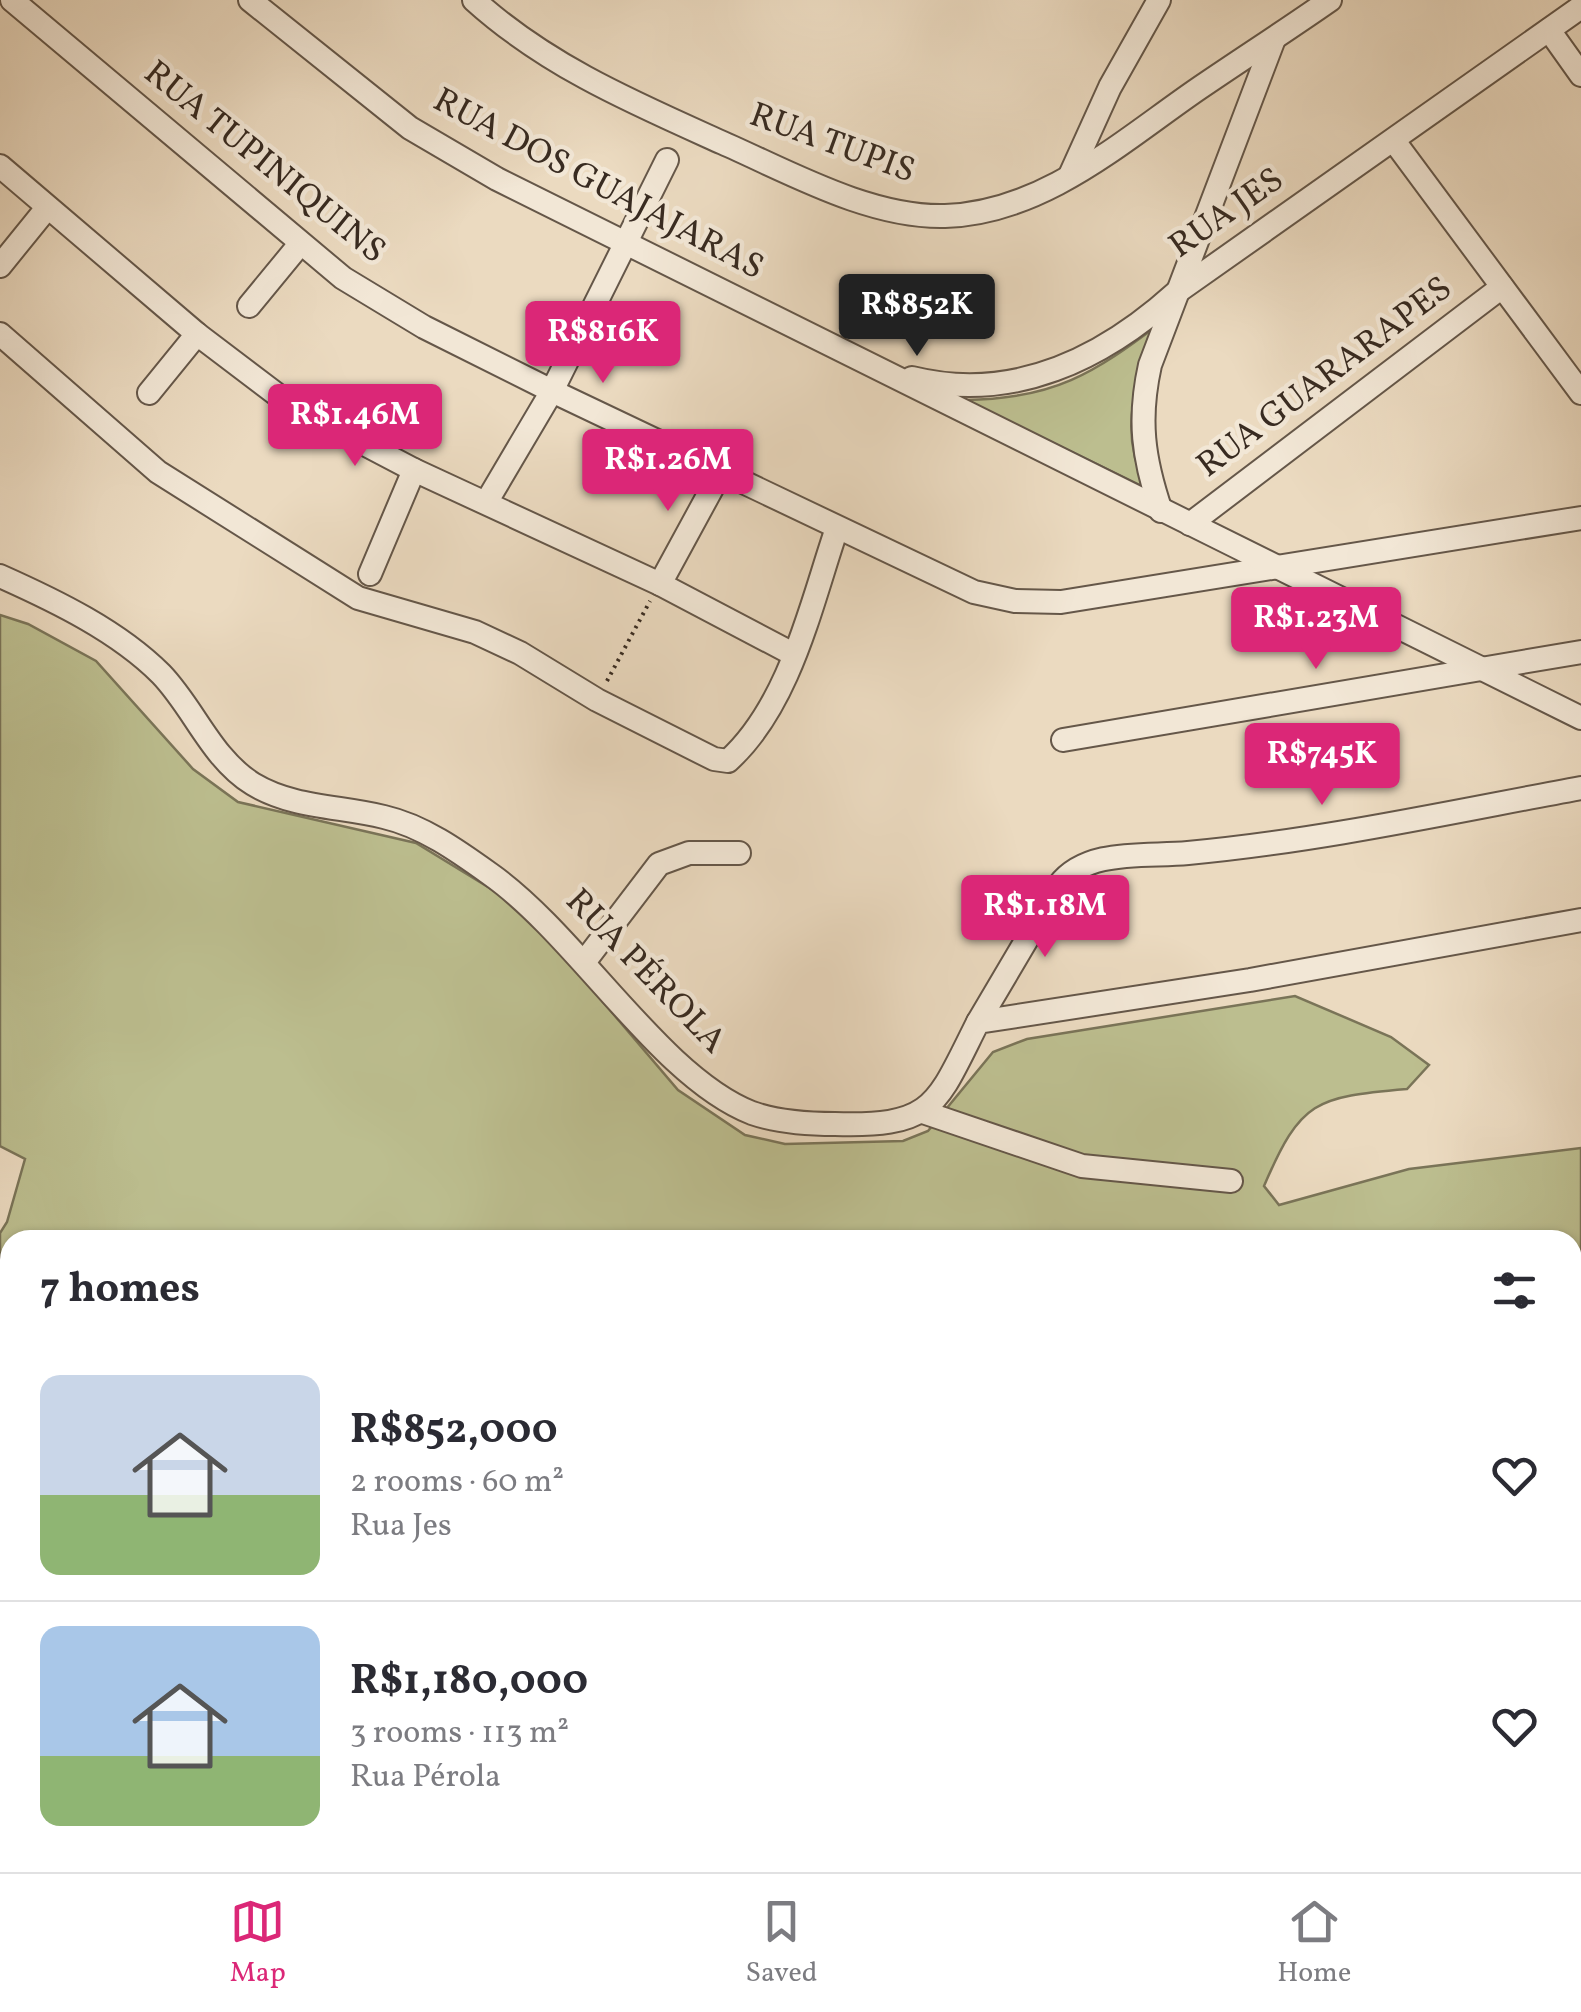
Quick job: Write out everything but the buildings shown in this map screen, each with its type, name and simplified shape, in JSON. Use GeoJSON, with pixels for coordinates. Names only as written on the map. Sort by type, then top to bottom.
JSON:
{"type":"FeatureCollection","features":[{"type":"Feature","properties":{"kind":"street","name":"RUA TUPINIQUINS"},"geometry":{"type":"LineString","coordinates":[[12,0],[344,278],[408,317],[552,391],[958,586],[1015,602],[1062,602],[1581,518]]}},
{"type":"Feature","properties":{"kind":"street","name":"RUA DOS GUAJAJARAS"},"geometry":{"type":"LineString","coordinates":[[250,0],[410,128],[497,180],[1581,718]]}},
{"type":"Feature","properties":{"kind":"street","name":"RUA TUPIS"},"geometry":{"type":"LineString","coordinates":[[474,0],[568,71],[774,165],[886,207],[942,216],[987,211],[1027,198],[1102,160],[1330,0]]}},
{"type":"Feature","properties":{"kind":"street"},"geometry":{"type":"LineString","coordinates":[[1071,173],[1110,88],[1159,0]]}},
{"type":"Feature","properties":{"kind":"street","name":"RUA JES"},"geometry":{"type":"LineString","coordinates":[[882,371],[927,382],[978,386],[1056,372],[1141,324],[1177,292],[1581,7]]}},
{"type":"Feature","properties":{"kind":"street"},"geometry":{"type":"LineString","coordinates":[[1548,30],[1581,76]]}},
{"type":"Feature","properties":{"kind":"street"},"geometry":{"type":"LineString","coordinates":[[1161,510],[1142,445],[1141,406],[1177,292],[1274,38]]}},
{"type":"Feature","properties":{"kind":"street"},"geometry":{"type":"LineString","coordinates":[[1394,141],[1581,393]]}},
{"type":"Feature","properties":{"kind":"street"},"geometry":{"type":"LineString","coordinates":[[487,501],[552,391],[667,160]]}},
{"type":"Feature","properties":{"kind":"street"},"geometry":{"type":"LineString","coordinates":[[0,166],[197,334],[292,406],[414,470],[660,584],[793,654]]}},
{"type":"Feature","properties":{"kind":"street"},"geometry":{"type":"LineString","coordinates":[[0,266],[48,208]]}},
{"type":"Feature","properties":{"kind":"street"},"geometry":{"type":"LineString","coordinates":[[249,306],[300,244]]}},
{"type":"Feature","properties":{"kind":"street","name":"RUA GUARARAPES"},"geometry":{"type":"LineString","coordinates":[[1190,524],[1502,287]]}},
{"type":"Feature","properties":{"kind":"street"},"geometry":{"type":"LineString","coordinates":[[0,334],[122,444],[210,508],[358,598],[475,632],[520,653],[597,700],[698,753],[728,761],[749,739],[793,654],[837,528]]}},
{"type":"Feature","properties":{"kind":"street"},"geometry":{"type":"LineString","coordinates":[[149,393],[197,334]]}},
{"type":"Feature","properties":{"kind":"street"},"geometry":{"type":"LineString","coordinates":[[370,574],[414,470]]}},
{"type":"Feature","properties":{"kind":"street"},"geometry":{"type":"LineString","coordinates":[[660,584],[722,470]]}},
{"type":"Feature","properties":{"kind":"street","name":"RUA PÉROLA"},"geometry":{"type":"LineString","coordinates":[[0,576],[36,592],[134,651],[163,676],[214,747],[248,781],[279,799],[388,817],[436,837],[536,910],[669,1053],[711,1090],[753,1113],[804,1124],[895,1123],[923,1112]]}},
{"type":"Feature","properties":{"kind":"street"},"geometry":{"type":"LineString","coordinates":[[1062,740],[1581,652]]}},
{"type":"Feature","properties":{"kind":"street"},"geometry":{"type":"LineString","coordinates":[[1231,1181],[1082,1166],[923,1112],[944,1087],[1059,885],[1076,867],[1108,859],[1283,842],[1581,788]]}},
{"type":"Feature","properties":{"kind":"street"},"geometry":{"type":"LineString","coordinates":[[584,961],[659,864],[688,852],[739,854]]}},
{"type":"Feature","properties":{"kind":"street"},"geometry":{"type":"LineString","coordinates":[[978,1022],[1250,980],[1581,920]]}},
{"type":"Feature","properties":{"kind":"path"},"geometry":{"type":"LineString","coordinates":[[597,700],[660,584]]}},
{"type":"Feature","properties":{"kind":"green space"},"geometry":{"type":"Polygon","coordinates":[[[1162,322],[1133,404],[1132,445],[1146,488],[965,400],[1024,395],[1071,380],[1115,356],[1162,322]]]}},
{"type":"Feature","properties":{"kind":"green space"},"geometry":{"type":"Polygon","coordinates":[[[0,615],[28,624],[96,661],[193,769],[238,802],[416,843],[501,895],[535,922],[678,1090],[745,1135],[785,1144],[903,1141],[928,1131],[993,1052],[1027,1039],[1295,996],[1391,1037],[1429,1065],[1407,1089],[1351,1095],[1315,1108],[1301,1120],[1264,1186],[1279,1205],[1409,1169],[1581,1148],[1581,1230],[2,1230],[25,1159],[0,1146],[0,615]]]}}]}
